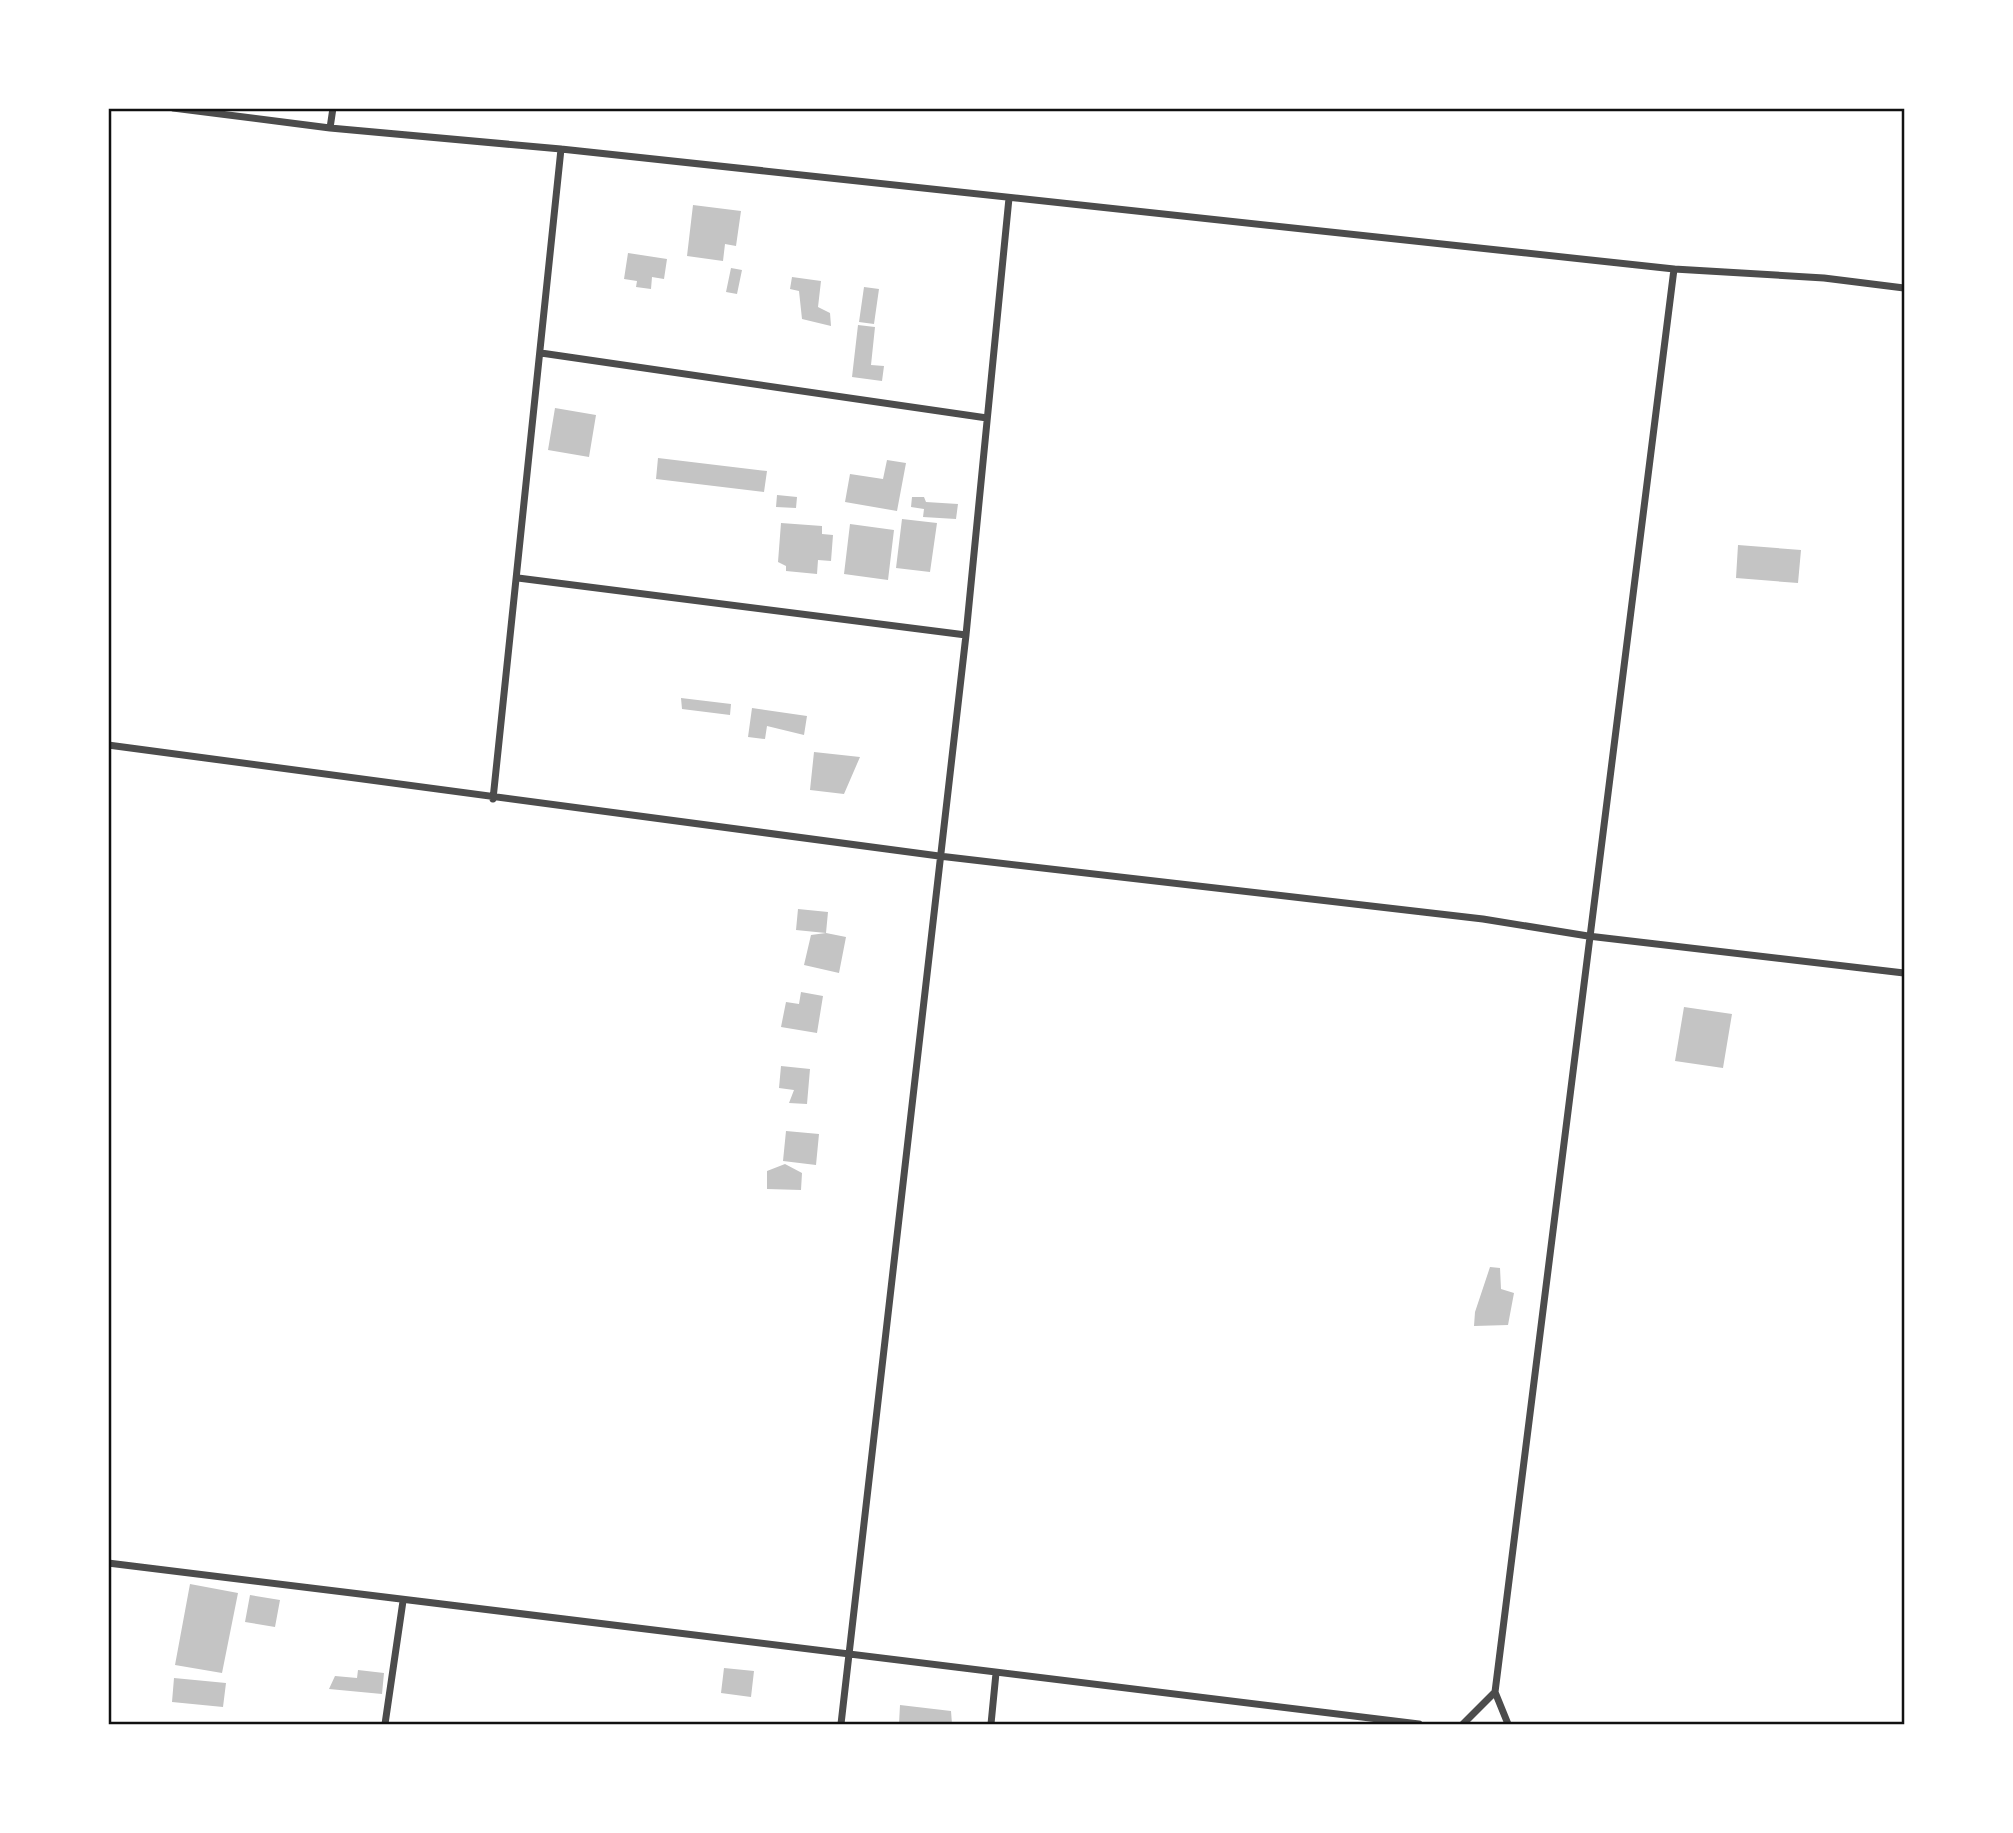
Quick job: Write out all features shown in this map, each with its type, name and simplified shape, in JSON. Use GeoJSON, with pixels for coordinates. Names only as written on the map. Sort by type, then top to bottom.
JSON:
{"type":"FeatureCollection","features":[{"type":"Feature","properties":{"kind":"street"},"geometry":{"type":"LineString","coordinates":[[173,108],[330,128],[561,149],[1674,269],[1824,278],[1905,288]]}},
{"type":"Feature","properties":{"kind":"street"},"geometry":{"type":"LineString","coordinates":[[330,128],[333,108]]}},
{"type":"Feature","properties":{"kind":"street"},"geometry":{"type":"LineString","coordinates":[[493,799],[561,149]]}},
{"type":"Feature","properties":{"kind":"street"},"geometry":{"type":"LineString","coordinates":[[841,1724],[851,1656],[966,635],[1009,198]]}},
{"type":"Feature","properties":{"kind":"street"},"geometry":{"type":"LineString","coordinates":[[1507,1724],[1495,1692],[1674,269]]}},
{"type":"Feature","properties":{"kind":"street"},"geometry":{"type":"LineString","coordinates":[[541,352],[987,418]]}},
{"type":"Feature","properties":{"kind":"street"},"geometry":{"type":"LineString","coordinates":[[518,578],[966,635]]}},
{"type":"Feature","properties":{"kind":"street"},"geometry":{"type":"LineString","coordinates":[[108,745],[493,799],[939,856],[1483,919],[1588,936],[1905,973]]}},
{"type":"Feature","properties":{"kind":"street"},"geometry":{"type":"LineString","coordinates":[[108,1563],[1419,1724]]}},
{"type":"Feature","properties":{"kind":"street"},"geometry":{"type":"LineString","coordinates":[[385,1724],[403,1601]]}},
{"type":"Feature","properties":{"kind":"street"},"geometry":{"type":"LineString","coordinates":[[991,1724],[996,1674]]}},
{"type":"Feature","properties":{"kind":"street"},"geometry":{"type":"LineString","coordinates":[[1463,1724],[1495,1692]]}},
{"type":"Feature","properties":{"kind":"building"},"geometry":{"type":"Polygon","coordinates":[[[693,205],[741,211],[736,246],[725,244],[723,261],[687,256],[693,205]]]}},
{"type":"Feature","properties":{"kind":"building"},"geometry":{"type":"Polygon","coordinates":[[[628,253],[667,259],[664,279],[652,277],[651,289],[636,287],[637,281],[624,279],[628,253]]]}},
{"type":"Feature","properties":{"kind":"building"},"geometry":{"type":"Polygon","coordinates":[[[731,268],[742,270],[737,294],[726,292],[731,268]]]}},
{"type":"Feature","properties":{"kind":"building"},"geometry":{"type":"Polygon","coordinates":[[[792,277],[821,281],[818,307],[830,313],[831,326],[802,319],[799,291],[790,289],[792,277]]]}},
{"type":"Feature","properties":{"kind":"building"},"geometry":{"type":"Polygon","coordinates":[[[864,287],[879,289],[874,324],[859,322],[864,287]]]}},
{"type":"Feature","properties":{"kind":"building"},"geometry":{"type":"Polygon","coordinates":[[[858,325],[875,327],[871,365],[884,366],[882,381],[852,377],[858,325]]]}},
{"type":"Feature","properties":{"kind":"building"},"geometry":{"type":"Polygon","coordinates":[[[555,408],[596,415],[589,457],[548,450],[555,408]]]}},
{"type":"Feature","properties":{"kind":"building"},"geometry":{"type":"Polygon","coordinates":[[[658,458],[767,471],[764,492],[656,479],[658,458]]]}},
{"type":"Feature","properties":{"kind":"building"},"geometry":{"type":"Polygon","coordinates":[[[887,460],[906,463],[897,511],[845,502],[850,474],[883,479],[887,460]]]}},
{"type":"Feature","properties":{"kind":"building"},"geometry":{"type":"Polygon","coordinates":[[[777,495],[797,497],[796,508],[776,507],[777,495]]]}},
{"type":"Feature","properties":{"kind":"building"},"geometry":{"type":"Polygon","coordinates":[[[912,497],[924,497],[926,502],[958,504],[956,519],[923,517],[924,509],[911,507],[912,497]]]}},
{"type":"Feature","properties":{"kind":"building"},"geometry":{"type":"Polygon","coordinates":[[[902,519],[937,523],[930,572],[896,568],[902,519]]]}},
{"type":"Feature","properties":{"kind":"building"},"geometry":{"type":"Polygon","coordinates":[[[781,523],[822,526],[822,534],[833,535],[831,561],[818,560],[817,574],[786,571],[786,566],[778,562],[781,523]]]}},
{"type":"Feature","properties":{"kind":"building"},"geometry":{"type":"Polygon","coordinates":[[[850,524],[894,530],[888,580],[844,574],[850,524]]]}},
{"type":"Feature","properties":{"kind":"building"},"geometry":{"type":"Polygon","coordinates":[[[1738,545],[1801,550],[1798,583],[1736,578],[1738,545]]]}},
{"type":"Feature","properties":{"kind":"building"},"geometry":{"type":"Polygon","coordinates":[[[681,698],[731,704],[730,715],[682,709],[681,698]]]}},
{"type":"Feature","properties":{"kind":"building"},"geometry":{"type":"Polygon","coordinates":[[[752,708],[807,716],[804,735],[767,726],[765,739],[748,737],[752,708]]]}},
{"type":"Feature","properties":{"kind":"building"},"geometry":{"type":"Polygon","coordinates":[[[814,752],[860,757],[844,794],[810,790],[814,752]]]}},
{"type":"Feature","properties":{"kind":"building"},"geometry":{"type":"Polygon","coordinates":[[[798,909],[828,912],[826,933],[796,930],[798,909]]]}},
{"type":"Feature","properties":{"kind":"building"},"geometry":{"type":"Polygon","coordinates":[[[826,933],[846,937],[839,973],[804,965],[811,935],[826,933]]]}},
{"type":"Feature","properties":{"kind":"building"},"geometry":{"type":"Polygon","coordinates":[[[801,992],[823,996],[817,1033],[781,1027],[786,1002],[799,1004],[801,992]]]}},
{"type":"Feature","properties":{"kind":"building"},"geometry":{"type":"Polygon","coordinates":[[[1684,1007],[1732,1014],[1723,1068],[1675,1061],[1684,1007]]]}},
{"type":"Feature","properties":{"kind":"building"},"geometry":{"type":"Polygon","coordinates":[[[781,1066],[810,1069],[807,1104],[789,1103],[794,1090],[779,1088],[781,1066]]]}},
{"type":"Feature","properties":{"kind":"building"},"geometry":{"type":"Polygon","coordinates":[[[786,1131],[819,1134],[816,1165],[783,1161],[786,1131]]]}},
{"type":"Feature","properties":{"kind":"building"},"geometry":{"type":"Polygon","coordinates":[[[785,1164],[802,1173],[801,1190],[767,1189],[767,1171],[785,1164]]]}},
{"type":"Feature","properties":{"kind":"building"},"geometry":{"type":"Polygon","coordinates":[[[1490,1267],[1500,1268],[1501,1289],[1514,1293],[1508,1325],[1474,1326],[1475,1312],[1490,1267]]]}},
{"type":"Feature","properties":{"kind":"building"},"geometry":{"type":"Polygon","coordinates":[[[190,1584],[238,1593],[222,1673],[175,1665],[190,1584]]]}},
{"type":"Feature","properties":{"kind":"building"},"geometry":{"type":"Polygon","coordinates":[[[250,1595],[280,1600],[275,1627],[245,1622],[250,1595]]]}},
{"type":"Feature","properties":{"kind":"building"},"geometry":{"type":"Polygon","coordinates":[[[724,1668],[754,1671],[751,1697],[721,1693],[724,1668]]]}},
{"type":"Feature","properties":{"kind":"building"},"geometry":{"type":"Polygon","coordinates":[[[358,1670],[384,1673],[382,1694],[329,1689],[335,1676],[357,1678],[358,1670]]]}},
{"type":"Feature","properties":{"kind":"building"},"geometry":{"type":"Polygon","coordinates":[[[174,1678],[226,1683],[223,1707],[172,1702],[174,1678]]]}},
{"type":"Feature","properties":{"kind":"building"},"geometry":{"type":"Polygon","coordinates":[[[900,1705],[951,1711],[952,1724],[899,1724],[900,1705]]]}}]}
